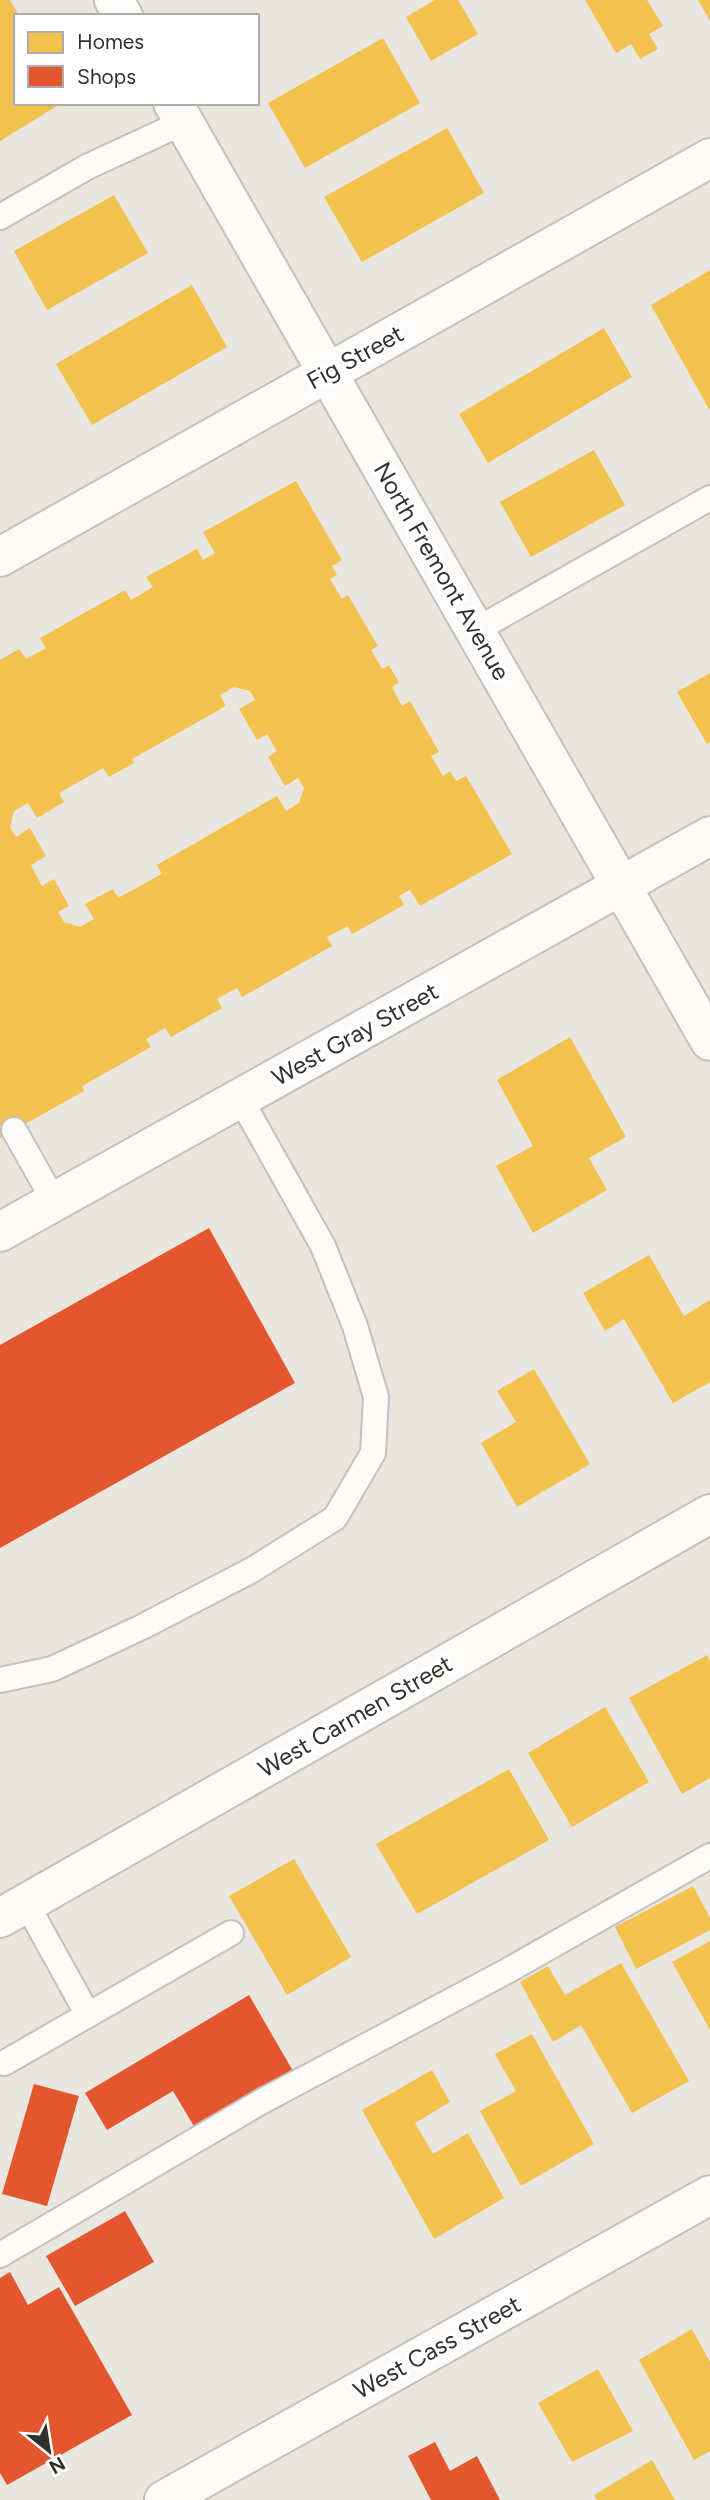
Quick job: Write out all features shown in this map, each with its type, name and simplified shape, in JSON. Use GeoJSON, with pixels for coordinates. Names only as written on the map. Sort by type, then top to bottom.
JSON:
{"type":"FeatureCollection","features":[{"type":"Feature","properties":{"kind":"street","name":"North Fremont Avenue"},"geometry":{"type":"LineString","coordinates":[[179,112],[710,1041]]}},
{"type":"Feature","properties":{"kind":"street","name":"Fig Street"},"geometry":{"type":"LineString","coordinates":[[0,556],[710,158]]}},
{"type":"Feature","properties":{"kind":"street","name":"West Gray Street"},"geometry":{"type":"LineString","coordinates":[[0,1232],[710,836]]}},
{"type":"Feature","properties":{"kind":"street","name":"West Carmen Street"},"geometry":{"type":"LineString","coordinates":[[13,1911],[710,1514]]}},
{"type":"Feature","properties":{"kind":"street","name":"West Cass Street"},"geometry":{"type":"LineString","coordinates":[[164,2500],[710,2195]]}},
{"type":"Feature","properties":{"kind":"lane"},"geometry":{"type":"LineString","coordinates":[[0,217],[179,112]]}},
{"type":"Feature","properties":{"kind":"lane"},"geometry":{"type":"LineString","coordinates":[[476,630],[710,498]]}},
{"type":"Feature","properties":{"kind":"lane"},"geometry":{"type":"LineString","coordinates":[[0,1680],[52,1669],[142,1627],[251,1570],[335,1518],[373,1453],[376,1397],[355,1326],[323,1247],[240,1098]]}},
{"type":"Feature","properties":{"kind":"lane"},"geometry":{"type":"LineString","coordinates":[[14,1130],[54,1201]]}},
{"type":"Feature","properties":{"kind":"lane"},"geometry":{"type":"LineString","coordinates":[[0,2255],[259,2103],[507,1971],[710,1856]]}},
{"type":"Feature","properties":{"kind":"lane"},"geometry":{"type":"LineString","coordinates":[[13,1911],[88,2015]]}},
{"type":"Feature","properties":{"kind":"lane"},"geometry":{"type":"LineString","coordinates":[[4,2063],[231,1933]]}},
{"type":"Feature","properties":{"kind":"building: Homes"},"geometry":{"type":"Polygon","coordinates":[[[0,0],[10,0],[18,14],[14,14],[14,105],[59,105],[0,141],[0,0]]]}},
{"type":"Feature","properties":{"kind":"building: Homes"},"geometry":{"type":"Polygon","coordinates":[[[435,0],[458,0],[478,34],[431,61],[406,17],[435,0]]]}},
{"type":"Feature","properties":{"kind":"building: Homes"},"geometry":{"type":"Polygon","coordinates":[[[585,0],[647,0],[663,26],[649,34],[658,49],[640,59],[631,44],[616,53],[585,0]]]}},
{"type":"Feature","properties":{"kind":"building: Homes"},"geometry":{"type":"Polygon","coordinates":[[[698,0],[710,0],[710,21],[698,0]]]}},
{"type":"Feature","properties":{"kind":"building: Homes"},"geometry":{"type":"Polygon","coordinates":[[[383,38],[420,103],[305,168],[268,103],[383,38]]]}},
{"type":"Feature","properties":{"kind":"building: Homes"},"geometry":{"type":"Polygon","coordinates":[[[447,128],[484,193],[362,262],[324,197],[447,128]]]}},
{"type":"Feature","properties":{"kind":"building: Homes"},"geometry":{"type":"Polygon","coordinates":[[[114,195],[148,253],[47,310],[14,251],[114,195]]]}},
{"type":"Feature","properties":{"kind":"building: Homes"},"geometry":{"type":"Polygon","coordinates":[[[710,270],[710,411],[651,305],[710,270]]]}},
{"type":"Feature","properties":{"kind":"building: Homes"},"geometry":{"type":"Polygon","coordinates":[[[192,285],[227,347],[92,425],[56,364],[192,285]]]}},
{"type":"Feature","properties":{"kind":"building: Homes"},"geometry":{"type":"Polygon","coordinates":[[[604,328],[632,377],[488,463],[459,414],[604,328]]]}},
{"type":"Feature","properties":{"kind":"building: Homes"},"geometry":{"type":"Polygon","coordinates":[[[594,450],[625,505],[531,557],[500,502],[594,450]]]}},
{"type":"Feature","properties":{"kind":"building: Homes"},"geometry":{"type":"Polygon","coordinates":[[[296,481],[342,560],[332,566],[337,575],[330,579],[342,599],[348,595],[378,646],[371,650],[382,669],[389,665],[399,683],[392,687],[402,706],[410,701],[439,752],[431,756],[443,776],[450,771],[456,781],[466,776],[512,854],[420,906],[410,890],[399,896],[404,905],[352,934],[348,926],[327,937],[332,946],[242,997],[237,988],[217,999],[222,1008],[171,1037],[165,1028],[146,1039],[151,1047],[82,1086],[84,1091],[0,1138],[0,660],[19,649],[26,659],[46,648],[40,638],[125,590],[131,600],[153,587],[146,577],[197,549],[203,560],[215,553],[203,532],[296,481]],[[234,687],[220,695],[226,706],[132,759],[134,763],[109,777],[103,768],[59,793],[64,802],[37,818],[28,803],[14,811],[10,827],[16,837],[30,828],[46,856],[31,865],[42,886],[54,879],[69,906],[58,912],[64,922],[80,927],[94,919],[85,904],[113,889],[118,898],[162,874],[157,865],[277,796],[286,811],[299,803],[304,788],[298,778],[285,786],[268,757],[277,751],[267,734],[257,740],[239,709],[255,700],[250,691],[234,687]]]}},
{"type":"Feature","properties":{"kind":"building: Homes"},"geometry":{"type":"Polygon","coordinates":[[[710,673],[710,742],[707,744],[677,692],[710,673]]]}},
{"type":"Feature","properties":{"kind":"building: Homes"},"geometry":{"type":"Polygon","coordinates":[[[570,1037],[626,1137],[589,1158],[607,1190],[533,1233],[496,1166],[533,1146],[497,1080],[570,1037]]]}},
{"type":"Feature","properties":{"kind":"building: Homes"},"geometry":{"type":"Polygon","coordinates":[[[649,1255],[684,1316],[710,1300],[710,1382],[673,1403],[624,1319],[605,1331],[583,1293],[649,1255]]]}},
{"type":"Feature","properties":{"kind":"building: Homes"},"geometry":{"type":"Polygon","coordinates":[[[534,1369],[590,1464],[517,1507],[481,1443],[516,1422],[497,1391],[534,1369]]]}},
{"type":"Feature","properties":{"kind":"building: Homes"},"geometry":{"type":"Polygon","coordinates":[[[707,1655],[710,1661],[710,1778],[682,1794],[629,1698],[707,1655]]]}},
{"type":"Feature","properties":{"kind":"building: Homes"},"geometry":{"type":"Polygon","coordinates":[[[605,1707],[649,1782],[572,1827],[528,1753],[605,1707]]]}},
{"type":"Feature","properties":{"kind":"building: Homes"},"geometry":{"type":"Polygon","coordinates":[[[509,1769],[549,1840],[417,1914],[376,1844],[509,1769]]]}},
{"type":"Feature","properties":{"kind":"building: Homes"},"geometry":{"type":"Polygon","coordinates":[[[294,1859],[351,1957],[287,1995],[229,1896],[294,1859]]]}},
{"type":"Feature","properties":{"kind":"building: Homes"},"geometry":{"type":"Polygon","coordinates":[[[693,1886],[710,1918],[710,1930],[636,1969],[615,1927],[693,1886]]]}},
{"type":"Feature","properties":{"kind":"building: Homes"},"geometry":{"type":"Polygon","coordinates":[[[710,1941],[710,2030],[672,1962],[710,1941]]]}},
{"type":"Feature","properties":{"kind":"building: Homes"},"geometry":{"type":"Polygon","coordinates":[[[621,1963],[689,2081],[632,2113],[581,2025],[553,2042],[520,1982],[548,1966],[565,1995],[621,1963]]]}},
{"type":"Feature","properties":{"kind":"building: Homes"},"geometry":{"type":"Polygon","coordinates":[[[532,2034],[594,2144],[521,2186],[480,2111],[516,2091],[495,2054],[532,2034]]]}},
{"type":"Feature","properties":{"kind":"building: Homes"},"geometry":{"type":"Polygon","coordinates":[[[432,2070],[450,2102],[415,2123],[433,2154],[468,2133],[504,2198],[434,2239],[362,2110],[432,2070]]]}},
{"type":"Feature","properties":{"kind":"building: Homes"},"geometry":{"type":"Polygon","coordinates":[[[692,2329],[710,2362],[710,2451],[694,2460],[639,2360],[692,2329]]]}},
{"type":"Feature","properties":{"kind":"building: Homes"},"geometry":{"type":"Polygon","coordinates":[[[598,2369],[633,2431],[572,2462],[538,2403],[598,2369]]]}},
{"type":"Feature","properties":{"kind":"building: Homes"},"geometry":{"type":"Polygon","coordinates":[[[652,2460],[675,2500],[597,2500],[594,2495],[652,2460]]]}},
{"type":"Feature","properties":{"kind":"building: Shops"},"geometry":{"type":"Polygon","coordinates":[[[209,1228],[295,1383],[0,1548],[0,1345],[209,1228]]]}},
{"type":"Feature","properties":{"kind":"building: Shops"},"geometry":{"type":"Polygon","coordinates":[[[249,1995],[293,2071],[195,2128],[173,2091],[107,2130],[85,2093],[249,1995]]]}},
{"type":"Feature","properties":{"kind":"building: Shops"},"geometry":{"type":"Polygon","coordinates":[[[34,2084],[79,2096],[47,2206],[2,2194],[34,2084]]]}},
{"type":"Feature","properties":{"kind":"building: Shops"},"geometry":{"type":"Polygon","coordinates":[[[125,2211],[154,2262],[75,2306],[46,2256],[125,2211]]]}},
{"type":"Feature","properties":{"kind":"building: Shops"},"geometry":{"type":"Polygon","coordinates":[[[10,2272],[28,2305],[59,2287],[132,2415],[7,2485],[0,2473],[0,2278],[10,2272]]]}},
{"type":"Feature","properties":{"kind":"building: Shops"},"geometry":{"type":"Polygon","coordinates":[[[435,2442],[450,2471],[477,2456],[500,2500],[431,2500],[408,2456],[435,2442]]]}}]}
